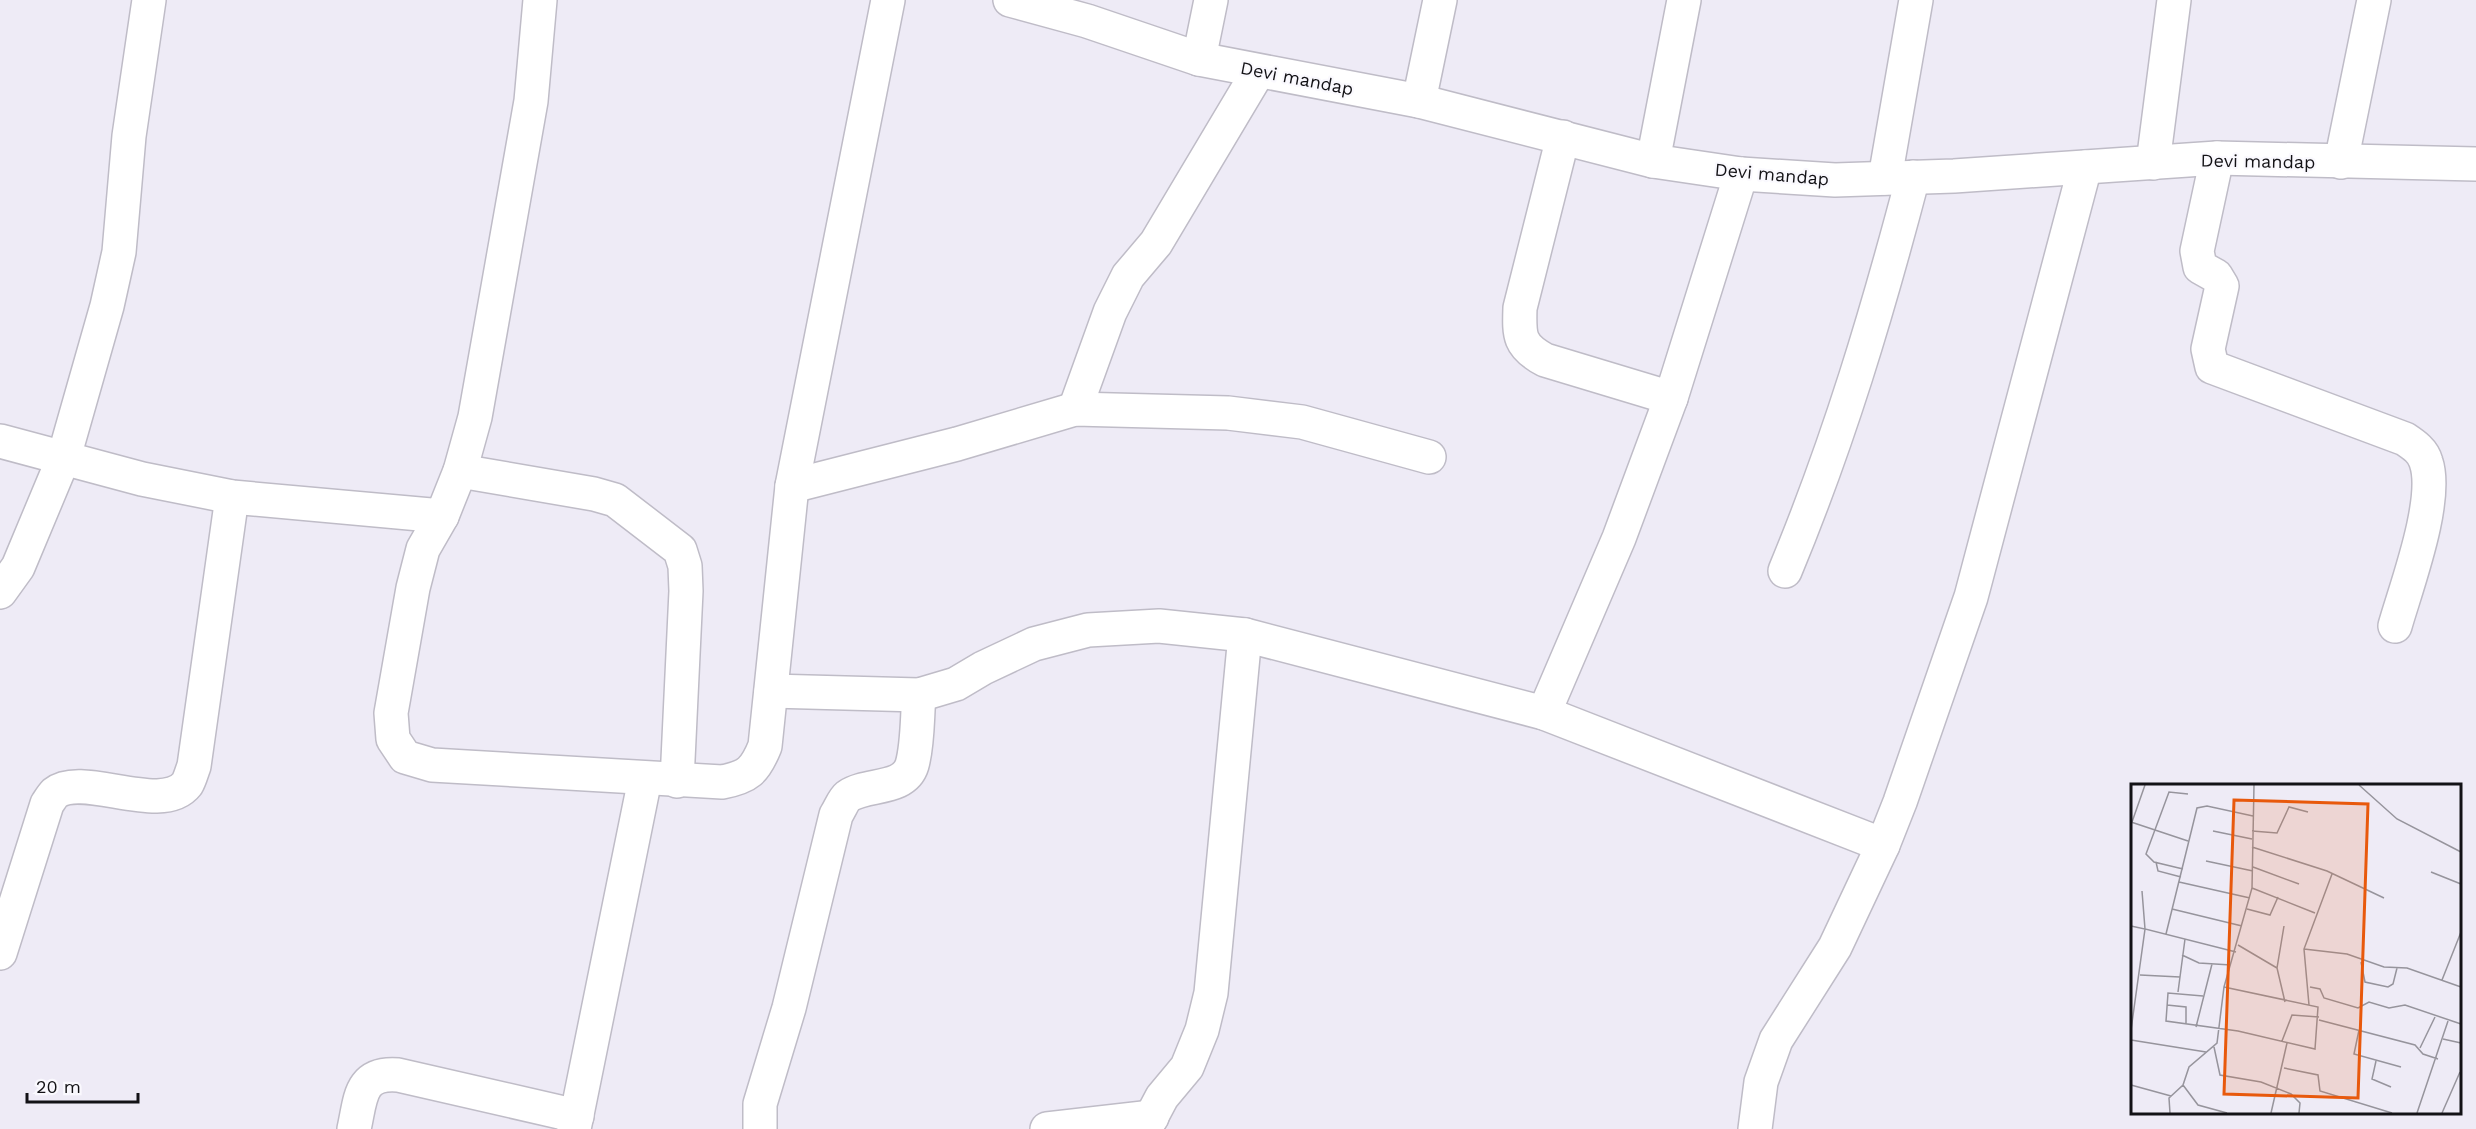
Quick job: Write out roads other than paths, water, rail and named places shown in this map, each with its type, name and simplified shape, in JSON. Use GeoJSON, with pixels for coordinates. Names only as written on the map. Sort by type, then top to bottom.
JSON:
{"type":"FeatureCollection","features":[{"type":"Feature","properties":{"kind":"street"},"geometry":{"type":"LineString","coordinates":[[0,592],[18,567],[64,457],[107,306],[119,252],[129,136],[149,0]]}},
{"type":"Feature","properties":{"kind":"street"},"geometry":{"type":"LineString","coordinates":[[540,0],[531,101],[475,417],[460,471],[442,516],[423,549],[413,588],[391,713],[393,739],[405,757],[432,765],[722,782],[742,778],[758,764],[765,746],[792,486],[888,0]]}},
{"type":"Feature","properties":{"kind":"street","name":"Devi mandap"},"geometry":{"type":"LineString","coordinates":[[1010,0],[1087,10],[1199,58],[1258,72],[1419,101],[1653,161],[1741,174],[1835,180],[1899,178],[2217,158],[2476,164]]}},
{"type":"Feature","properties":{"kind":"street"},"geometry":{"type":"LineString","coordinates":[[1199,58],[1211,0]]}},
{"type":"Feature","properties":{"kind":"street"},"geometry":{"type":"LineString","coordinates":[[1419,101],[1440,0]]}},
{"type":"Feature","properties":{"kind":"street"},"geometry":{"type":"LineString","coordinates":[[1653,161],[1684,0]]}},
{"type":"Feature","properties":{"kind":"street"},"geometry":{"type":"LineString","coordinates":[[1785,571],[1820,486],[1858,377],[1899,178],[1916,0]]}},
{"type":"Feature","properties":{"kind":"street"},"geometry":{"type":"LineString","coordinates":[[2153,163],[2174,0]]}},
{"type":"Feature","properties":{"kind":"street"},"geometry":{"type":"LineString","coordinates":[[2342,162],[2374,0]]}},
{"type":"Feature","properties":{"kind":"street"},"geometry":{"type":"LineString","coordinates":[[1075,409],[1110,312],[1128,276],[1156,243],[1258,72]]}},
{"type":"Feature","properties":{"kind":"street"},"geometry":{"type":"LineString","coordinates":[[1563,137],[1520,308],[1519,333],[1528,351],[1545,360],[1671,398]]}},
{"type":"Feature","properties":{"kind":"street"},"geometry":{"type":"LineString","coordinates":[[2217,158],[2197,251],[2200,267],[2216,276],[2222,286],[2208,349],[2212,367],[2405,439],[2418,448],[2426,462],[2430,500],[2395,626]]}},
{"type":"Feature","properties":{"kind":"street"},"geometry":{"type":"LineString","coordinates":[[1755,1129],[1761,1082],[1776,1040],[1835,947],[1883,845],[1971,597],[2085,167]]}},
{"type":"Feature","properties":{"kind":"street"},"geometry":{"type":"LineString","coordinates":[[1544,713],[1618,538],[1671,398],[1741,174]]}},
{"type":"Feature","properties":{"kind":"street"},"geometry":{"type":"LineString","coordinates":[[792,486],[957,444],[1075,409],[1228,413],[1302,422],[1429,457]]}},
{"type":"Feature","properties":{"kind":"street"},"geometry":{"type":"LineString","coordinates":[[0,441],[142,479],[232,497],[442,516]]}},
{"type":"Feature","properties":{"kind":"street"},"geometry":{"type":"LineString","coordinates":[[460,471],[594,494],[615,500],[680,550],[685,566],[686,591],[677,781]]}},
{"type":"Feature","properties":{"kind":"street"},"geometry":{"type":"LineString","coordinates":[[0,953],[47,804],[56,792],[72,788],[156,796],[176,792],[187,783],[194,766],[232,497]]}},
{"type":"Feature","properties":{"kind":"street"},"geometry":{"type":"LineString","coordinates":[[771,691],[919,695],[956,684],[1034,644],[1088,630],[1159,626],[1245,635],[1544,713],[1883,845]]}},
{"type":"Feature","properties":{"kind":"street"},"geometry":{"type":"LineString","coordinates":[[1047,1129],[1149,1123],[1162,1096],[1187,1067],[1202,1030],[1211,993],[1245,635]]}},
{"type":"Feature","properties":{"kind":"street"},"geometry":{"type":"LineString","coordinates":[[760,1129],[760,1104],[789,1008],[836,815],[846,797],[861,789],[895,783],[906,776],[912,765],[919,695]]}},
{"type":"Feature","properties":{"kind":"street"},"geometry":{"type":"LineString","coordinates":[[354,1129],[362,1092],[370,1079],[382,1074],[398,1075],[576,1123],[645,779]]}}]}
